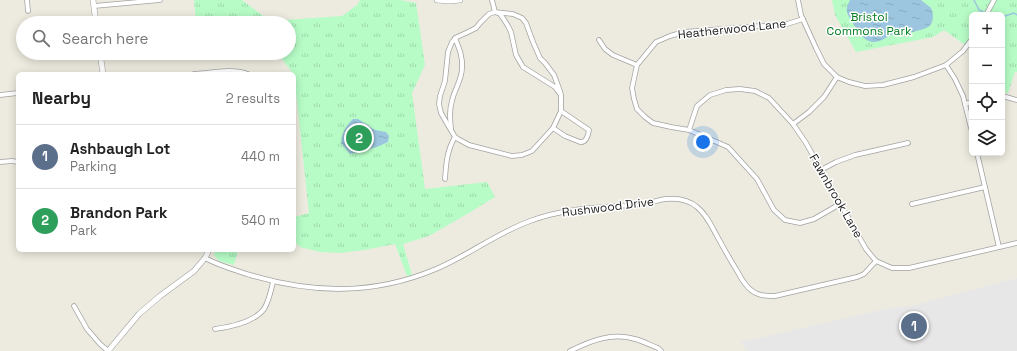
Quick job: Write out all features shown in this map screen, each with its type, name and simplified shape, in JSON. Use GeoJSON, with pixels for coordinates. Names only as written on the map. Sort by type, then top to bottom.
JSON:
{"type":"FeatureCollection","features":[{"type":"Feature","properties":{"kind":"street"},"geometry":{"type":"LineString","coordinates":[[26,0],[28,11]]}},
{"type":"Feature","properties":{"kind":"street"},"geometry":{"type":"LineString","coordinates":[[93,0],[95,16]]}},
{"type":"Feature","properties":{"kind":"street"},"geometry":{"type":"LineString","coordinates":[[94,6],[160,0]]}},
{"type":"Feature","properties":{"kind":"street"},"geometry":{"type":"LineString","coordinates":[[437,0],[460,0]]}},
{"type":"Feature","properties":{"kind":"street"},"geometry":{"type":"LineString","coordinates":[[492,0],[495,12]]}},
{"type":"Feature","properties":{"kind":"street"},"geometry":{"type":"LineString","coordinates":[[798,0],[803,20],[824,64],[837,76],[848,82],[865,86],[883,85],[914,77],[946,65],[963,51],[969,43]]}},
{"type":"Feature","properties":{"kind":"street"},"geometry":{"type":"LineString","coordinates":[[987,12],[994,0]]}},
{"type":"Feature","properties":{"kind":"street"},"geometry":{"type":"LineString","coordinates":[[495,12],[500,14],[508,26],[516,55],[523,67],[555,87],[561,95]]}},
{"type":"Feature","properties":{"kind":"street"},"geometry":{"type":"LineString","coordinates":[[495,12],[513,14],[522,18],[526,23],[540,58],[554,75],[561,95],[561,111],[553,128],[532,150],[522,155],[512,156],[469,145],[458,140],[455,136],[442,113],[439,104],[445,81],[448,52],[455,38],[476,28],[490,14],[495,12]]}},
{"type":"Feature","properties":{"kind":"street","name":"Heatherwood Lane"},"geometry":{"type":"LineString","coordinates":[[803,20],[787,24],[684,32],[656,42],[637,65],[632,88],[634,99],[637,108],[644,117],[653,123],[689,130],[728,147],[757,179],[774,210],[785,220],[800,223],[814,219],[840,204]]}},
{"type":"Feature","properties":{"kind":"street"},"geometry":{"type":"LineString","coordinates":[[451,130],[450,114],[452,100],[458,87],[462,70],[462,56],[455,38]]}},
{"type":"Feature","properties":{"kind":"street"},"geometry":{"type":"LineString","coordinates":[[599,40],[605,49],[613,55],[637,65]]}},
{"type":"Feature","properties":{"kind":"street"},"geometry":{"type":"LineString","coordinates":[[101,60],[103,72]]}},
{"type":"Feature","properties":{"kind":"street"},"geometry":{"type":"LineString","coordinates":[[946,65],[963,96],[969,120]]}},
{"type":"Feature","properties":{"kind":"street"},"geometry":{"type":"LineString","coordinates":[[219,72],[243,72]]}},
{"type":"Feature","properties":{"kind":"street"},"geometry":{"type":"LineString","coordinates":[[793,124],[809,112],[824,97],[837,76]]}},
{"type":"Feature","properties":{"kind":"street","name":"Fawnbrook Lane"},"geometry":{"type":"LineString","coordinates":[[689,130],[698,106],[710,95],[726,90],[740,89],[755,91],[769,98],[793,124],[806,143],[866,249],[876,261]]}},
{"type":"Feature","properties":{"kind":"street"},"geometry":{"type":"LineString","coordinates":[[0,95],[16,93]]}},
{"type":"Feature","properties":{"kind":"street"},"geometry":{"type":"LineString","coordinates":[[1005,97],[1017,100]]}},
{"type":"Feature","properties":{"kind":"street"},"geometry":{"type":"LineString","coordinates":[[965,104],[969,103]]}},
{"type":"Feature","properties":{"kind":"street"},"geometry":{"type":"LineString","coordinates":[[553,128],[565,136],[580,142],[586,140],[589,130],[561,111]]}},
{"type":"Feature","properties":{"kind":"street"},"geometry":{"type":"LineString","coordinates":[[445,179],[446,160],[455,136]]}},
{"type":"Feature","properties":{"kind":"street"},"geometry":{"type":"LineString","coordinates":[[821,170],[836,162],[855,155],[908,142]]}},
{"type":"Feature","properties":{"kind":"street"},"geometry":{"type":"LineString","coordinates":[[978,156],[999,247]]}},
{"type":"Feature","properties":{"kind":"street"},"geometry":{"type":"LineString","coordinates":[[0,162],[16,162]]}},
{"type":"Feature","properties":{"kind":"street"},"geometry":{"type":"LineString","coordinates":[[912,204],[985,187]]}},
{"type":"Feature","properties":{"kind":"street","name":"Rushwood Drive"},"geometry":{"type":"LineString","coordinates":[[206,258],[224,267],[273,282],[301,287],[325,289],[358,288],[390,284],[419,275],[452,261],[505,232],[532,220],[549,215],[574,210],[644,204],[665,199],[681,199],[696,206],[707,218],[743,282],[751,291],[762,296],[775,296],[857,277],[864,274],[876,261]]}},
{"type":"Feature","properties":{"kind":"street"},"geometry":{"type":"LineString","coordinates":[[876,261],[892,268],[909,268],[1017,243]]}},
{"type":"Feature","properties":{"kind":"street"},"geometry":{"type":"LineString","coordinates":[[74,306],[87,330],[108,351],[139,314],[174,285],[194,271],[206,258],[208,252]]}},
{"type":"Feature","properties":{"kind":"street"},"geometry":{"type":"LineString","coordinates":[[215,329],[230,327],[255,317],[264,309],[269,298],[273,282]]}},
{"type":"Feature","properties":{"kind":"street"},"geometry":{"type":"LineString","coordinates":[[570,351],[591,341],[615,337],[633,338],[658,348],[661,351]]}},
{"type":"Feature","properties":{"kind":"green space"},"geometry":{"type":"Polygon","coordinates":[[[194,0],[242,0],[263,16],[195,16],[194,0]]]}},
{"type":"Feature","properties":{"kind":"green space"},"geometry":{"type":"Polygon","coordinates":[[[360,0],[400,0],[416,3],[425,65],[412,93],[425,189],[487,182],[495,197],[429,236],[403,244],[412,275],[407,276],[395,244],[340,253],[320,252],[300,247],[296,243],[296,216],[309,213],[296,93],[296,72],[292,72],[283,60],[296,60],[296,19],[342,16],[357,5],[360,0]]]}},
{"type":"Feature","properties":{"kind":"green space","name":"Bristol Commons Park"},"geometry":{"type":"Polygon","coordinates":[[[832,0],[1017,0],[1017,72],[1015,72],[1008,93],[1005,93],[1005,12],[969,12],[969,48],[944,30],[933,37],[856,52],[835,15],[832,0]]]}},
{"type":"Feature","properties":{"kind":"green space"},"geometry":{"type":"Polygon","coordinates":[[[215,252],[237,252],[234,265],[219,261],[214,255],[215,252]]]}},
{"type":"Feature","properties":{"kind":"shaded area"},"geometry":{"type":"Polygon","coordinates":[[[1017,278],[1017,351],[746,351],[741,342],[881,310],[915,305],[1017,278]]]}},
{"type":"Feature","properties":{"kind":"water"},"geometry":{"type":"Polygon","coordinates":[[[850,0],[921,0],[931,8],[933,15],[932,21],[930,26],[925,28],[911,32],[898,32],[882,40],[872,42],[864,38],[850,18],[847,9],[850,0]]]}},
{"type":"Feature","properties":{"kind":"water"},"geometry":{"type":"Polygon","coordinates":[[[353,119],[358,119],[375,130],[386,132],[389,136],[388,142],[377,147],[350,154],[341,143],[342,136],[348,124],[353,119]]]}},
{"type":"Feature","properties":{"kind":"waterway"},"geometry":{"type":"LineString","coordinates":[[974,0],[979,10],[983,12]]}},
{"type":"Feature","properties":{"kind":"waterway"},"geometry":{"type":"LineString","coordinates":[[1005,16],[1014,13],[1017,15]]}},
{"type":"Feature","properties":{"kind":"place","name":"Brandon Park"},"geometry":{"type":"Point","coordinates":[359,138]}},
{"type":"Feature","properties":{"kind":"place","name":"Ashbaugh Lot"},"geometry":{"type":"Point","coordinates":[914,326]}}]}
